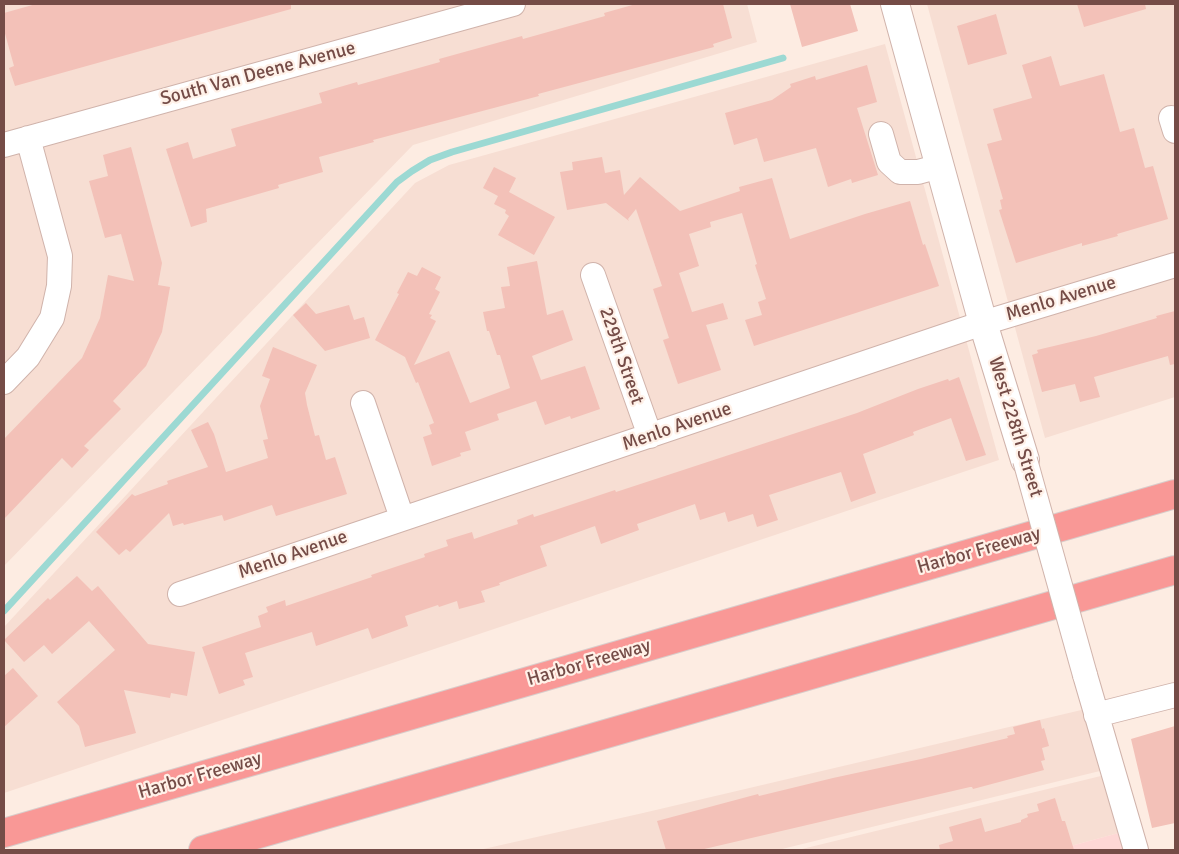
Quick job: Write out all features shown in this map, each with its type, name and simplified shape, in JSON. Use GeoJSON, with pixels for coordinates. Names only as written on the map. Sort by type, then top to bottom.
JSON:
{"type":"FeatureCollection","features":[{"type":"Feature","properties":{"kind":"highway","name":"Harbor Freeway"},"geometry":{"type":"LineString","coordinates":[[4,833],[1175,494]]}},
{"type":"Feature","properties":{"kind":"highway"},"geometry":{"type":"LineString","coordinates":[[203,850],[1175,570]]}},
{"type":"Feature","properties":{"kind":"street","name":"South Van Deene Avenue"},"geometry":{"type":"LineString","coordinates":[[4,145],[513,4]]}},
{"type":"Feature","properties":{"kind":"street","name":"West 228th Street"},"geometry":{"type":"LineString","coordinates":[[895,4],[983,323],[1025,460],[1096,715],[1136,850]]}},
{"type":"Feature","properties":{"kind":"street"},"geometry":{"type":"LineString","coordinates":[[881,134],[889,162],[900,172],[918,172],[940,166]]}},
{"type":"Feature","properties":{"kind":"street"},"geometry":{"type":"LineString","coordinates":[[4,382],[28,357],[52,318],[59,286],[60,256],[28,138]]}},
{"type":"Feature","properties":{"kind":"street","name":"Menlo Avenue"},"geometry":{"type":"LineString","coordinates":[[180,594],[983,323],[1175,265]]}},
{"type":"Feature","properties":{"kind":"street","name":"229th Street"},"geometry":{"type":"LineString","coordinates":[[593,275],[650,436]]}},
{"type":"Feature","properties":{"kind":"street"},"geometry":{"type":"LineString","coordinates":[[363,403],[402,518]]}},
{"type":"Feature","properties":{"kind":"street"},"geometry":{"type":"LineString","coordinates":[[1096,715],[1175,695]]}},
{"type":"Feature","properties":{"kind":"shaded area"},"geometry":{"type":"Polygon","coordinates":[[[4,4],[747,4],[757,42],[413,145],[4,566],[4,4]]]}},
{"type":"Feature","properties":{"kind":"shaded area"},"geometry":{"type":"Polygon","coordinates":[[[927,4],[1175,4],[1175,397],[1045,438],[927,4]]]}},
{"type":"Feature","properties":{"kind":"shaded area"},"geometry":{"type":"Polygon","coordinates":[[[885,44],[999,460],[4,793],[4,627],[415,183],[449,165],[885,44]]]}},
{"type":"Feature","properties":{"kind":"shaded area"},"geometry":{"type":"Polygon","coordinates":[[[1090,708],[1108,769],[778,850],[479,850],[643,813],[1090,708]]]}},
{"type":"Feature","properties":{"kind":"shaded area"},"geometry":{"type":"Polygon","coordinates":[[[1109,774],[1126,831],[1056,850],[798,850],[1109,774]]]}},
{"type":"Feature","properties":{"kind":"shaded area"},"geometry":{"type":"Polygon","coordinates":[[[1126,831],[1132,850],[1056,850],[1126,831]]]}},
{"type":"Feature","properties":{"kind":"building"},"geometry":{"type":"Polygon","coordinates":[[[36,4],[291,4],[291,9],[15,86],[9,68],[14,66],[4,30],[4,13],[36,4]]]}},
{"type":"Feature","properties":{"kind":"building"},"geometry":{"type":"Polygon","coordinates":[[[636,4],[723,4],[732,38],[713,44],[714,47],[538,94],[539,96],[373,140],[374,142],[319,157],[323,172],[278,185],[279,188],[206,209],[207,222],[191,227],[166,149],[188,142],[193,159],[236,146],[231,129],[322,103],[319,93],[357,82],[358,85],[440,62],[439,59],[522,36],[523,39],[605,16],[604,13],[636,4]]]}},
{"type":"Feature","properties":{"kind":"building"},"geometry":{"type":"Polygon","coordinates":[[[790,4],[850,4],[858,31],[802,47],[790,4]]]}},
{"type":"Feature","properties":{"kind":"building"},"geometry":{"type":"Polygon","coordinates":[[[1077,4],[1145,4],[1146,9],[1084,27],[1077,4]]]}},
{"type":"Feature","properties":{"kind":"building"},"geometry":{"type":"Polygon","coordinates":[[[996,14],[1007,54],[968,65],[957,26],[996,14]]]}},
{"type":"Feature","properties":{"kind":"building"},"geometry":{"type":"Polygon","coordinates":[[[1051,56],[1060,86],[1104,74],[1120,132],[1134,128],[1145,168],[1153,166],[1168,219],[1117,234],[1118,236],[1082,246],[1082,243],[1016,263],[999,210],[1002,209],[1000,200],[1003,199],[987,144],[1002,140],[993,109],[1032,98],[1022,65],[1051,56]]]}},
{"type":"Feature","properties":{"kind":"building"},"geometry":{"type":"Polygon","coordinates":[[[867,65],[877,102],[857,108],[878,175],[852,183],[851,179],[828,187],[816,148],[764,162],[757,138],[734,145],[725,113],[772,100],[791,87],[790,84],[815,76],[816,80],[867,65]]]}},
{"type":"Feature","properties":{"kind":"building"},"geometry":{"type":"Polygon","coordinates":[[[131,147],[162,263],[158,285],[170,287],[162,332],[146,366],[113,401],[121,409],[84,446],[89,450],[72,468],[62,458],[4,519],[4,439],[82,358],[100,318],[108,275],[134,281],[121,234],[105,238],[89,181],[108,176],[103,155],[131,147]]]}},
{"type":"Feature","properties":{"kind":"building"},"geometry":{"type":"Polygon","coordinates":[[[602,157],[605,173],[620,170],[624,195],[640,177],[680,211],[740,191],[739,187],[772,178],[790,239],[910,201],[923,245],[925,244],[939,286],[754,346],[745,320],[762,315],[758,302],[766,299],[742,213],[710,222],[711,227],[689,234],[699,266],[679,273],[692,312],[723,303],[728,319],[706,325],[721,370],[678,384],[663,340],[669,338],[653,289],[662,286],[636,209],[628,219],[629,221],[606,203],[567,210],[560,172],[573,170],[572,162],[602,157]]]}},
{"type":"Feature","properties":{"kind":"building"},"geometry":{"type":"Polygon","coordinates":[[[494,167],[516,178],[509,192],[555,217],[534,255],[498,235],[509,216],[505,213],[506,210],[494,204],[498,196],[483,188],[494,167]]]}},
{"type":"Feature","properties":{"kind":"building"},"geometry":{"type":"Polygon","coordinates":[[[537,261],[547,315],[563,310],[573,340],[532,356],[541,380],[585,366],[600,409],[571,419],[570,416],[545,425],[536,401],[497,414],[499,420],[465,432],[471,450],[460,453],[461,456],[432,466],[423,437],[432,434],[429,425],[434,423],[418,382],[416,383],[405,357],[375,340],[399,294],[397,293],[408,272],[417,276],[422,267],[441,277],[435,289],[440,292],[429,314],[432,315],[430,318],[436,321],[414,365],[449,351],[470,403],[510,388],[500,355],[497,355],[489,331],[487,331],[483,312],[505,308],[501,287],[510,286],[507,267],[537,261]]]}},
{"type":"Feature","properties":{"kind":"building"},"geometry":{"type":"Polygon","coordinates":[[[306,303],[316,314],[349,305],[354,320],[364,317],[370,338],[325,351],[293,315],[306,303]]]}},
{"type":"Feature","properties":{"kind":"building"},"geometry":{"type":"Polygon","coordinates":[[[1175,311],[1175,364],[1170,365],[1168,356],[1094,377],[1100,397],[1080,402],[1075,384],[1042,392],[1032,355],[1038,353],[1037,350],[1096,336],[1175,311]]]}},
{"type":"Feature","properties":{"kind":"building"},"geometry":{"type":"Polygon","coordinates":[[[273,347],[317,365],[305,393],[307,405],[315,436],[319,435],[326,460],[335,457],[347,494],[276,516],[272,505],[224,521],[222,515],[173,526],[169,513],[130,552],[126,549],[119,555],[96,532],[132,494],[135,496],[168,484],[167,481],[208,467],[191,430],[208,422],[214,434],[226,472],[268,458],[263,440],[268,439],[260,406],[270,379],[262,376],[273,347]]]}},
{"type":"Feature","properties":{"kind":"building"},"geometry":{"type":"Polygon","coordinates":[[[959,377],[986,455],[966,461],[951,418],[913,432],[914,435],[863,454],[876,493],[851,502],[841,472],[769,495],[778,520],[757,527],[753,514],[728,522],[725,512],[700,520],[695,504],[637,524],[639,530],[601,544],[595,526],[540,546],[547,566],[481,591],[485,602],[459,609],[457,601],[439,607],[438,605],[405,616],[408,626],[372,639],[368,628],[316,646],[312,632],[245,653],[253,677],[243,680],[245,685],[219,694],[202,647],[261,627],[258,616],[268,612],[266,607],[285,600],[286,606],[372,577],[371,575],[425,557],[424,554],[448,546],[446,540],[472,532],[474,539],[518,524],[517,520],[533,514],[534,517],[615,490],[616,492],[857,413],[918,389],[959,377]]]}},
{"type":"Feature","properties":{"kind":"building"},"geometry":{"type":"Polygon","coordinates":[[[77,576],[92,591],[98,586],[148,644],[195,652],[187,696],[171,693],[170,698],[124,690],[136,733],[85,747],[79,726],[57,702],[115,650],[89,621],[52,654],[44,645],[24,662],[4,640],[48,598],[50,600],[77,576]]]}},
{"type":"Feature","properties":{"kind":"building"},"geometry":{"type":"Polygon","coordinates":[[[13,668],[38,696],[4,727],[4,676],[13,668]]]}},
{"type":"Feature","properties":{"kind":"building"},"geometry":{"type":"Polygon","coordinates":[[[1040,720],[1049,746],[1042,748],[1045,760],[1041,761],[1044,770],[973,789],[970,787],[700,850],[666,850],[657,821],[758,794],[759,796],[1008,738],[1007,736],[1015,734],[1013,727],[1040,720]]]}},
{"type":"Feature","properties":{"kind":"building"},"geometry":{"type":"Polygon","coordinates":[[[1175,726],[1175,823],[1152,828],[1131,739],[1175,726]]]}},
{"type":"Feature","properties":{"kind":"building"},"geometry":{"type":"Polygon","coordinates":[[[1055,798],[1074,850],[940,850],[939,845],[953,841],[949,827],[981,818],[985,832],[1021,822],[1021,820],[1028,817],[1027,814],[1039,811],[1037,804],[1055,798]]]}},
{"type":"Feature","properties":{"kind":"waterway"},"geometry":{"type":"LineString","coordinates":[[4,611],[397,182],[412,171],[430,160],[452,152],[783,58]]}}]}
